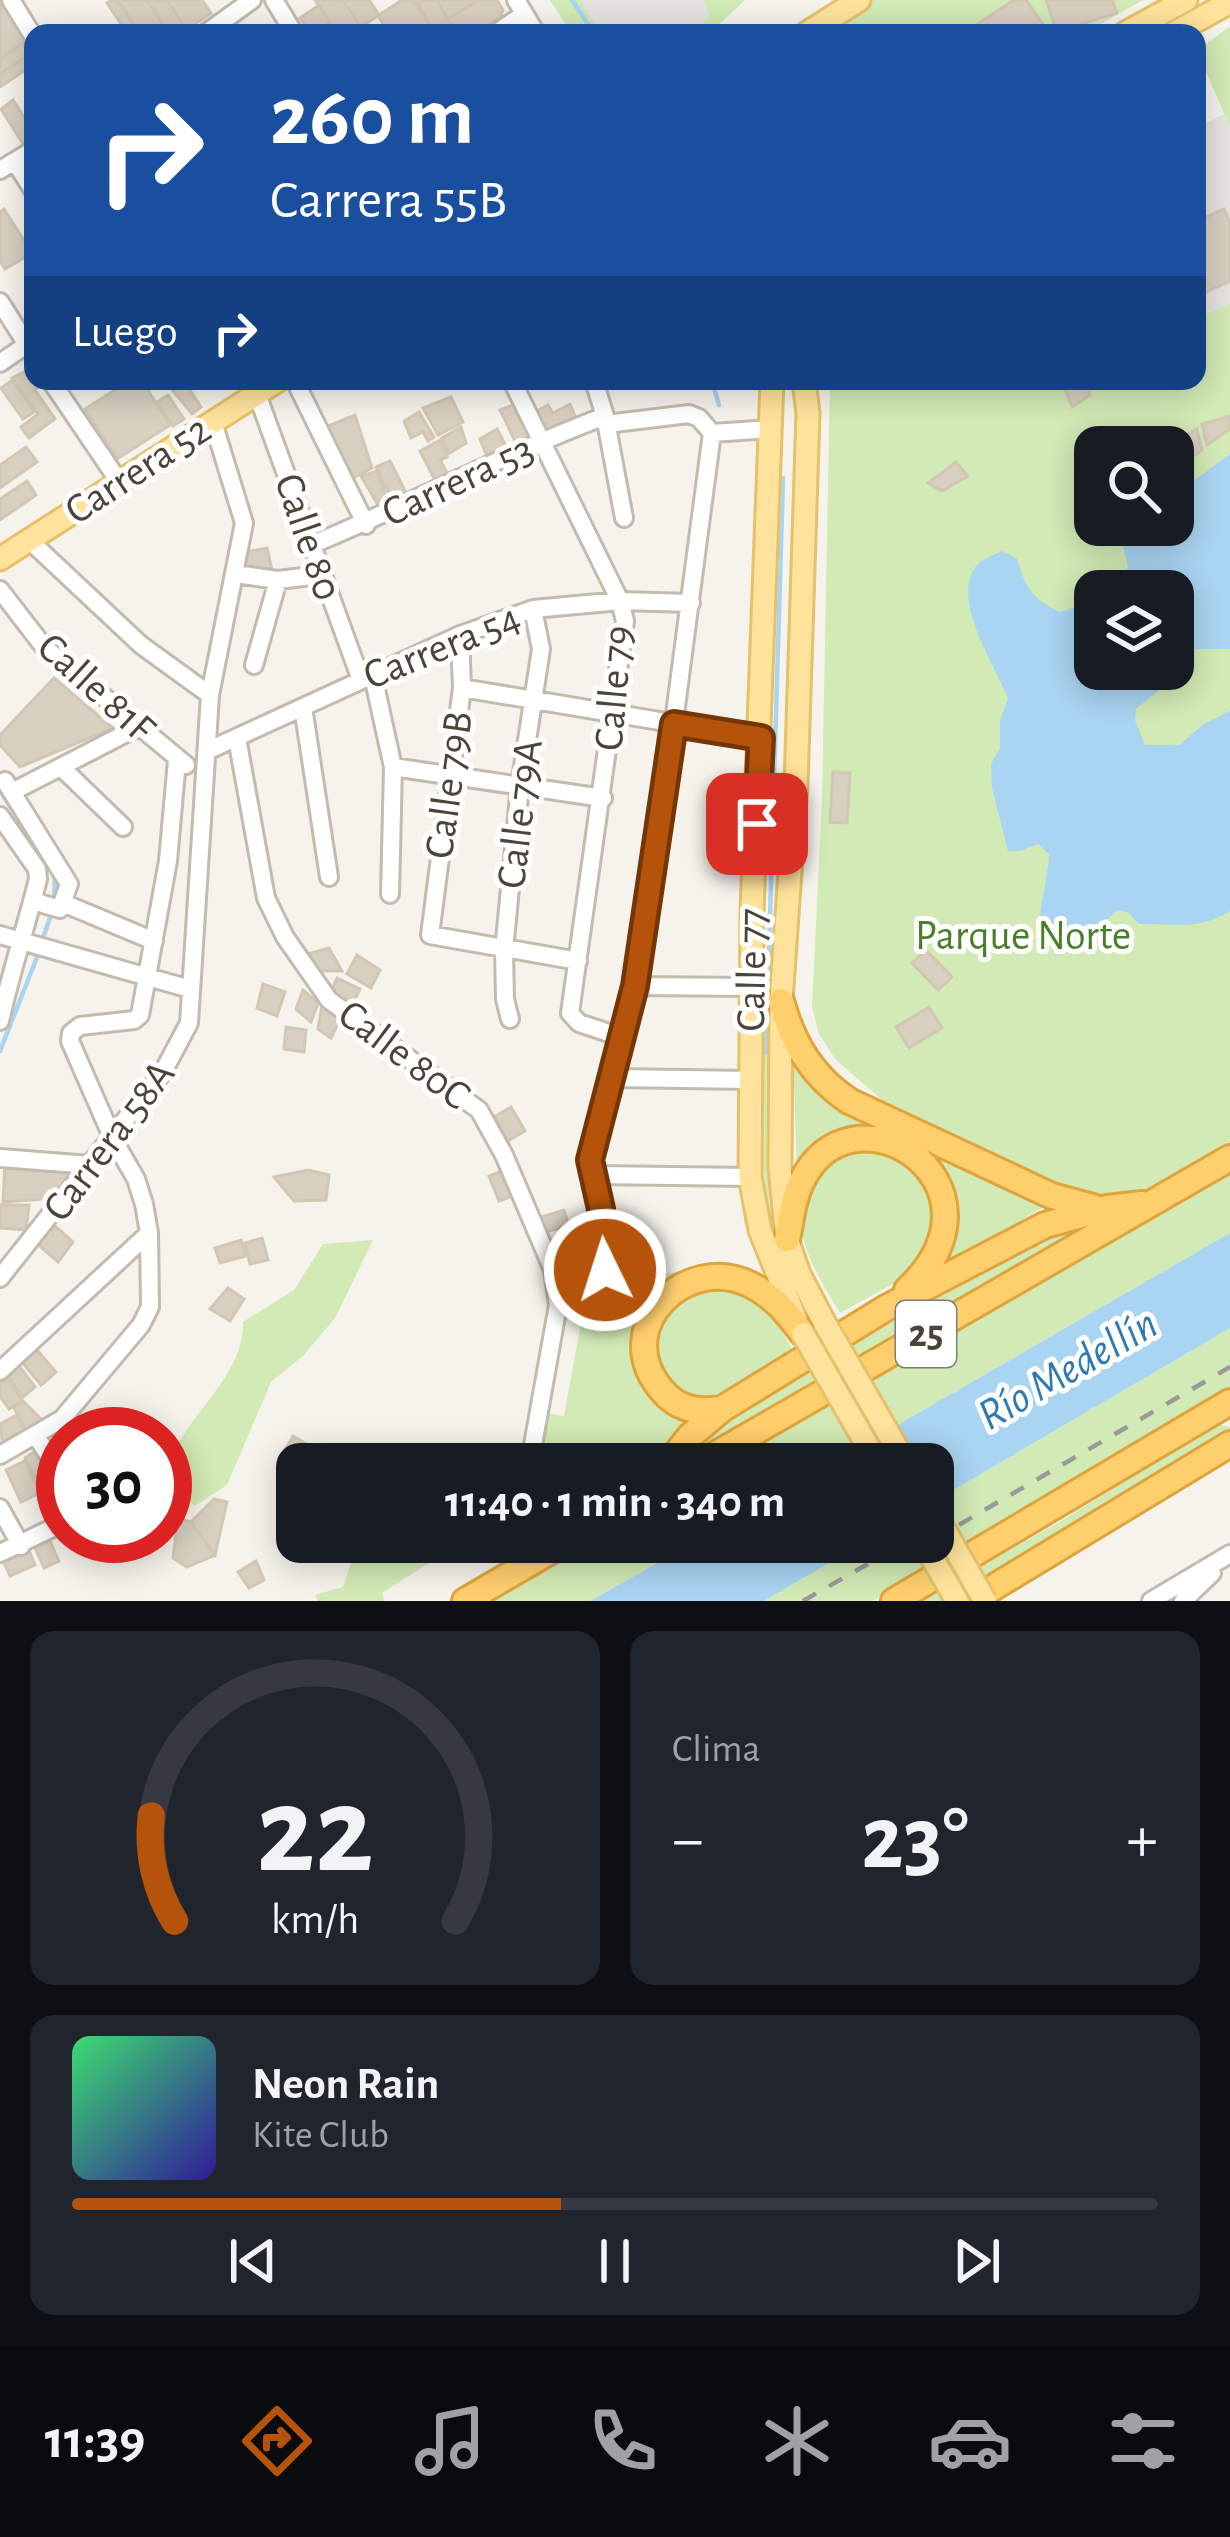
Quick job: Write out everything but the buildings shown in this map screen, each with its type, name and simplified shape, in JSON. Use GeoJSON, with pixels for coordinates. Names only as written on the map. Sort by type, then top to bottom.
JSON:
{"type":"FeatureCollection","features":[{"type":"Feature","properties":{"kind":"highway"},"geometry":{"type":"LineString","coordinates":[[781,1001],[803,1057],[849,1101],[1052,1196],[1107,1208]]}},
{"type":"Feature","properties":{"kind":"highway"},"geometry":{"type":"LineString","coordinates":[[788,1240],[801,1182],[833,1149],[878,1138],[913,1153],[938,1181],[944,1198],[944,1236],[926,1270],[886,1308]]}},
{"type":"Feature","properties":{"kind":"highway","name":"25"},"geometry":{"type":"LineString","coordinates":[[735,1443],[1230,1158]]}},
{"type":"Feature","properties":{"kind":"highway"},"geometry":{"type":"LineString","coordinates":[[684,1443],[722,1409],[886,1308],[1045,1225],[1107,1208],[1153,1202]]}},
{"type":"Feature","properties":{"kind":"highway"},"geometry":{"type":"LineString","coordinates":[[722,1409],[694,1411],[676,1404],[647,1368],[644,1333],[664,1299],[690,1281],[707,1276],[736,1279],[767,1294],[814,1328]]}},
{"type":"Feature","properties":{"kind":"highway"},"geometry":{"type":"LineString","coordinates":[[894,1601],[1225,1410]]}},
{"type":"Feature","properties":{"kind":"highway"},"geometry":{"type":"LineString","coordinates":[[971,1601],[1230,1444]]}},
{"type":"Feature","properties":{"kind":"highway"},"geometry":{"type":"LineString","coordinates":[[465,1601],[530,1563]]}},
{"type":"Feature","properties":{"kind":"main road"},"geometry":{"type":"LineString","coordinates":[[821,24],[859,0]]}},
{"type":"Feature","properties":{"kind":"main road"},"geometry":{"type":"LineString","coordinates":[[1142,24],[1186,0]]}},
{"type":"Feature","properties":{"kind":"main road"},"geometry":{"type":"LineString","coordinates":[[1190,24],[1230,2]]}},
{"type":"Feature","properties":{"kind":"main road","name":"Carrera 52"},"geometry":{"type":"LineString","coordinates":[[0,559],[263,390]]}},
{"type":"Feature","properties":{"kind":"main road","name":"Calle 77"},"geometry":{"type":"LineString","coordinates":[[772,390],[750,1177],[760,1230],[814,1328]]}},
{"type":"Feature","properties":{"kind":"main road","name":"Calle 77"},"geometry":{"type":"LineString","coordinates":[[805,390],[796,785],[781,1001],[780,1168],[788,1240],[814,1328]]}},
{"type":"Feature","properties":{"kind":"main road"},"geometry":{"type":"LineString","coordinates":[[768,478],[783,468],[800,474],[804,482]]}},
{"type":"Feature","properties":{"kind":"main road"},"geometry":{"type":"LineString","coordinates":[[814,1328],[868,1443]]}},
{"type":"Feature","properties":{"kind":"main road"},"geometry":{"type":"LineString","coordinates":[[814,1328],[892,1443]]}},
{"type":"Feature","properties":{"kind":"main road"},"geometry":{"type":"LineString","coordinates":[[954,1547],[985,1601]]}},
{"type":"Feature","properties":{"kind":"main road"},"geometry":{"type":"LineString","coordinates":[[935,1563],[956,1601]]}},
{"type":"Feature","properties":{"kind":"street"},"geometry":{"type":"LineString","coordinates":[[219,24],[252,0]]}},
{"type":"Feature","properties":{"kind":"street"},"geometry":{"type":"LineString","coordinates":[[0,302],[24,336]]}},
{"type":"Feature","properties":{"kind":"street"},"geometry":{"type":"LineString","coordinates":[[57,390],[120,483]]}},
{"type":"Feature","properties":{"kind":"street","name":"Calle 80"},"geometry":{"type":"LineString","coordinates":[[299,390],[366,524]]}},
{"type":"Feature","properties":{"kind":"street","name":"Calle 79"},"geometry":{"type":"LineString","coordinates":[[517,390],[620,601],[625,621],[571,1018],[624,1038]]}},
{"type":"Feature","properties":{"kind":"street"},"geometry":{"type":"LineString","coordinates":[[596,390],[624,518]]}},
{"type":"Feature","properties":{"kind":"street","name":"Calle 80"},"geometry":{"type":"LineString","coordinates":[[257,394],[320,575],[367,678],[393,767],[391,894]]}},
{"type":"Feature","properties":{"kind":"street","name":"Carrera 53"},"geometry":{"type":"LineString","coordinates":[[311,545],[366,524],[542,440],[606,420],[689,414],[712,433]]}},
{"type":"Feature","properties":{"kind":"street"},"geometry":{"type":"LineString","coordinates":[[202,776],[210,695],[244,517],[213,422]]}},
{"type":"Feature","properties":{"kind":"street"},"geometry":{"type":"LineString","coordinates":[[605,1270],[601,1209],[590,1160],[635,986],[712,433],[772,429]]}},
{"type":"Feature","properties":{"kind":"street"},"geometry":{"type":"LineString","coordinates":[[29,540],[141,645],[210,695]]}},
{"type":"Feature","properties":{"kind":"street"},"geometry":{"type":"LineString","coordinates":[[235,574],[278,580],[320,575]]}},
{"type":"Feature","properties":{"kind":"street"},"geometry":{"type":"LineString","coordinates":[[254,665],[278,580]]}},
{"type":"Feature","properties":{"kind":"street","name":"Calle 81F"},"geometry":{"type":"LineString","coordinates":[[0,590],[44,647],[202,776]]}},
{"type":"Feature","properties":{"kind":"street","name":"Carrera 54"},"geometry":{"type":"LineString","coordinates":[[207,752],[460,635],[533,609],[620,601],[691,603]]}},
{"type":"Feature","properties":{"kind":"street","name":"Calle 79A"},"geometry":{"type":"LineString","coordinates":[[510,1019],[504,950],[520,786],[541,649],[533,609]]}},
{"type":"Feature","properties":{"kind":"street","name":"Calle 79B"},"geometry":{"type":"LineString","coordinates":[[460,635],[462,688],[430,935],[504,950]]}},
{"type":"Feature","properties":{"kind":"street"},"geometry":{"type":"LineString","coordinates":[[462,688],[761,738]]}},
{"type":"Feature","properties":{"kind":"street"},"geometry":{"type":"LineString","coordinates":[[302,707],[329,877]]}},
{"type":"Feature","properties":{"kind":"street"},"geometry":{"type":"LineString","coordinates":[[0,1021],[10,970],[36,944],[51,905],[68,880],[8,787],[61,767],[138,727]]}},
{"type":"Feature","properties":{"kind":"street","name":"Calle 80C"},"geometry":{"type":"LineString","coordinates":[[237,739],[266,898],[285,937],[329,1000],[479,1111],[504,1155],[553,1270],[558,1305],[533,1443]]}},
{"type":"Feature","properties":{"kind":"street"},"geometry":{"type":"LineString","coordinates":[[72,1407],[141,1325],[150,1307],[149,1233],[136,1179],[113,1138],[70,1041],[71,1033],[80,1026],[134,1020],[142,1009],[168,861],[177,760]]}},
{"type":"Feature","properties":{"kind":"street"},"geometry":{"type":"LineString","coordinates":[[61,767],[123,827]]}},
{"type":"Feature","properties":{"kind":"street"},"geometry":{"type":"LineString","coordinates":[[393,767],[602,798]]}},
{"type":"Feature","properties":{"kind":"street","name":"Carrera 58A"},"geometry":{"type":"LineString","coordinates":[[0,1278],[9,1254],[113,1138],[181,1044],[189,1023],[203,843],[202,776]]}},
{"type":"Feature","properties":{"kind":"street"},"geometry":{"type":"LineString","coordinates":[[0,815],[37,869],[51,905],[154,940]]}},
{"type":"Feature","properties":{"kind":"street"},"geometry":{"type":"LineString","coordinates":[[0,934],[190,989]]}},
{"type":"Feature","properties":{"kind":"street"},"geometry":{"type":"LineString","coordinates":[[504,950],[578,961]]}},
{"type":"Feature","properties":{"kind":"street"},"geometry":{"type":"LineString","coordinates":[[635,986],[752,987]]}},
{"type":"Feature","properties":{"kind":"street"},"geometry":{"type":"LineString","coordinates":[[613,1078],[751,1080]]}},
{"type":"Feature","properties":{"kind":"street"},"geometry":{"type":"LineString","coordinates":[[1,1158],[90,1165]]}},
{"type":"Feature","properties":{"kind":"street"},"geometry":{"type":"LineString","coordinates":[[594,1175],[750,1177]]}},
{"type":"Feature","properties":{"kind":"street"},"geometry":{"type":"LineString","coordinates":[[0,1371],[149,1233]]}},
{"type":"Feature","properties":{"kind":"street"},"geometry":{"type":"LineString","coordinates":[[0,1455],[36,1436]]}},
{"type":"Feature","properties":{"kind":"street"},"geometry":{"type":"LineString","coordinates":[[0,1508],[21,1546]]}},
{"type":"Feature","properties":{"kind":"street"},"geometry":{"type":"LineString","coordinates":[[0,1553],[36,1538]]}},
{"type":"Feature","properties":{"kind":"street"},"geometry":{"type":"LineString","coordinates":[[1151,1601],[1230,1555]]}},
{"type":"Feature","properties":{"kind":"street"},"geometry":{"type":"LineString","coordinates":[[1183,1601],[1230,1555]]}},
{"type":"Feature","properties":{"kind":"green space"},"geometry":{"type":"Polygon","coordinates":[[[550,0],[745,0],[720,24],[565,24],[550,0]]]}},
{"type":"Feature","properties":{"kind":"green space"},"geometry":{"type":"Polygon","coordinates":[[[858,0],[1143,0],[1101,24],[821,24],[858,0]]]}},
{"type":"Feature","properties":{"kind":"green space"},"geometry":{"type":"Polygon","coordinates":[[[1230,26],[1230,127],[1206,72],[1206,44],[1230,26]]]}},
{"type":"Feature","properties":{"kind":"green space","name":"Parque Norte"},"geometry":{"type":"Polygon","coordinates":[[[1230,303],[1230,1144],[1138,1196],[1121,1200],[1080,1196],[882,1100],[836,1060],[819,1034],[812,1007],[822,800],[830,390],[1206,390],[1206,314],[1230,303]]]}},
{"type":"Feature","properties":{"kind":"green space"},"geometry":{"type":"Polygon","coordinates":[[[759,1052],[773,1053],[773,1202],[822,1330],[816,1334],[782,1271],[764,1205],[759,1052]]]}},
{"type":"Feature","properties":{"kind":"green space"},"geometry":{"type":"Polygon","coordinates":[[[793,1057],[1052,1202],[937,1271],[953,1220],[899,1136],[797,1173],[793,1057]]]}},
{"type":"Feature","properties":{"kind":"green space"},"geometry":{"type":"Polygon","coordinates":[[[848,1149],[892,1150],[928,1183],[937,1226],[909,1275],[840,1313],[807,1250],[801,1215],[812,1181],[848,1149]]]}},
{"type":"Feature","properties":{"kind":"green space"},"geometry":{"type":"Polygon","coordinates":[[[1230,1173],[1230,1233],[866,1443],[760,1443],[1230,1173]]]}},
{"type":"Feature","properties":{"kind":"green space"},"geometry":{"type":"Polygon","coordinates":[[[1098,1219],[715,1443],[700,1443],[724,1419],[1043,1235],[1098,1219]]]}},
{"type":"Feature","properties":{"kind":"green space"},"geometry":{"type":"Polygon","coordinates":[[[373,1240],[335,1318],[304,1355],[271,1382],[227,1485],[195,1506],[192,1423],[233,1363],[243,1322],[294,1290],[323,1244],[373,1240]]]}},
{"type":"Feature","properties":{"kind":"green space"},"geometry":{"type":"Polygon","coordinates":[[[609,1252],[612,1277],[706,1270],[638,1333],[694,1418],[676,1443],[529,1443],[534,1411],[564,1416],[581,1323],[566,1298],[561,1264],[609,1252]]]}},
{"type":"Feature","properties":{"kind":"green space"},"geometry":{"type":"Polygon","coordinates":[[[703,1287],[751,1297],[770,1314],[796,1356],[718,1405],[681,1402],[651,1360],[664,1314],[703,1287]]]}},
{"type":"Feature","properties":{"kind":"green space"},"geometry":{"type":"Polygon","coordinates":[[[1230,1328],[1230,1393],[954,1553],[954,1490],[1230,1328]]]}},
{"type":"Feature","properties":{"kind":"green space"},"geometry":{"type":"Polygon","coordinates":[[[1218,1424],[1230,1427],[1230,1434],[946,1601],[921,1601],[1061,1521],[1218,1424]]]}},
{"type":"Feature","properties":{"kind":"green space"},"geometry":{"type":"Polygon","coordinates":[[[351,1563],[429,1563],[382,1593],[385,1601],[318,1601],[315,1595],[343,1587],[351,1563]]]}},
{"type":"Feature","properties":{"kind":"green space"},"geometry":{"type":"Polygon","coordinates":[[[556,1563],[657,1563],[590,1601],[490,1601],[556,1563]]]}},
{"type":"Feature","properties":{"kind":"green space"},"geometry":{"type":"Polygon","coordinates":[[[829,1563],[937,1563],[872,1601],[764,1601],[829,1563]]]}},
{"type":"Feature","properties":{"kind":"shaded area"},"geometry":{"type":"Polygon","coordinates":[[[704,0],[709,17],[702,24],[595,24],[581,2],[704,0]]]}},
{"type":"Feature","properties":{"kind":"shaded area"},"geometry":{"type":"Polygon","coordinates":[[[1224,114],[1230,126],[1230,303],[1206,314],[1206,123],[1224,114]]]}},
{"type":"Feature","properties":{"kind":"water"},"geometry":{"type":"Polygon","coordinates":[[[1230,454],[1230,649],[1194,650],[1194,570],[1126,570],[1123,546],[1194,546],[1194,481],[1230,454]]]}},
{"type":"Feature","properties":{"kind":"water"},"geometry":{"type":"Polygon","coordinates":[[[1002,551],[1017,559],[1031,592],[1043,603],[1060,612],[1074,608],[1074,690],[1158,690],[1136,709],[1135,720],[1145,745],[1179,745],[1204,724],[1230,711],[1230,911],[1197,924],[1175,925],[1139,924],[1128,912],[1117,910],[1091,933],[1072,941],[1040,933],[1049,854],[1038,844],[1008,851],[992,788],[991,764],[1000,748],[1000,720],[1008,699],[977,632],[968,595],[970,579],[985,559],[1002,551]]]}},
{"type":"Feature","properties":{"kind":"water","name":"Río Medellín"},"geometry":{"type":"Polygon","coordinates":[[[1230,1233],[1230,1328],[954,1490],[954,1443],[866,1443],[1230,1233]]]}},
{"type":"Feature","properties":{"kind":"water"},"geometry":{"type":"Polygon","coordinates":[[[657,1563],[829,1563],[764,1601],[590,1601],[657,1563]]]}},
{"type":"Feature","properties":{"kind":"waterway"},"geometry":{"type":"LineString","coordinates":[[572,0],[588,24]]}},
{"type":"Feature","properties":{"kind":"waterway"},"geometry":{"type":"LineString","coordinates":[[715,390],[719,405]]}},
{"type":"Feature","properties":{"kind":"waterway"},"geometry":{"type":"LineString","coordinates":[[766,1053],[783,478]]}},
{"type":"Feature","properties":{"kind":"waterway"},"geometry":{"type":"LineString","coordinates":[[0,791],[20,821]]}},
{"type":"Feature","properties":{"kind":"waterway"},"geometry":{"type":"LineString","coordinates":[[54,901],[55,876]]}},
{"type":"Feature","properties":{"kind":"waterway"},"geometry":{"type":"LineString","coordinates":[[42,941],[52,912]]}},
{"type":"Feature","properties":{"kind":"waterway"},"geometry":{"type":"LineString","coordinates":[[0,1051],[39,952]]}},
{"type":"Feature","properties":{"kind":"railway"},"geometry":{"type":"LineString","coordinates":[[954,1528],[1230,1367]]}},
{"type":"Feature","properties":{"kind":"railway"},"geometry":{"type":"LineString","coordinates":[[803,1601],[869,1563]]}},
{"type":"Feature","properties":{"kind":"route"},"geometry":{"type":"LineString","coordinates":[[605,1270],[601,1209],[590,1160],[635,986],[674,724],[761,738],[757,824]]}}]}
